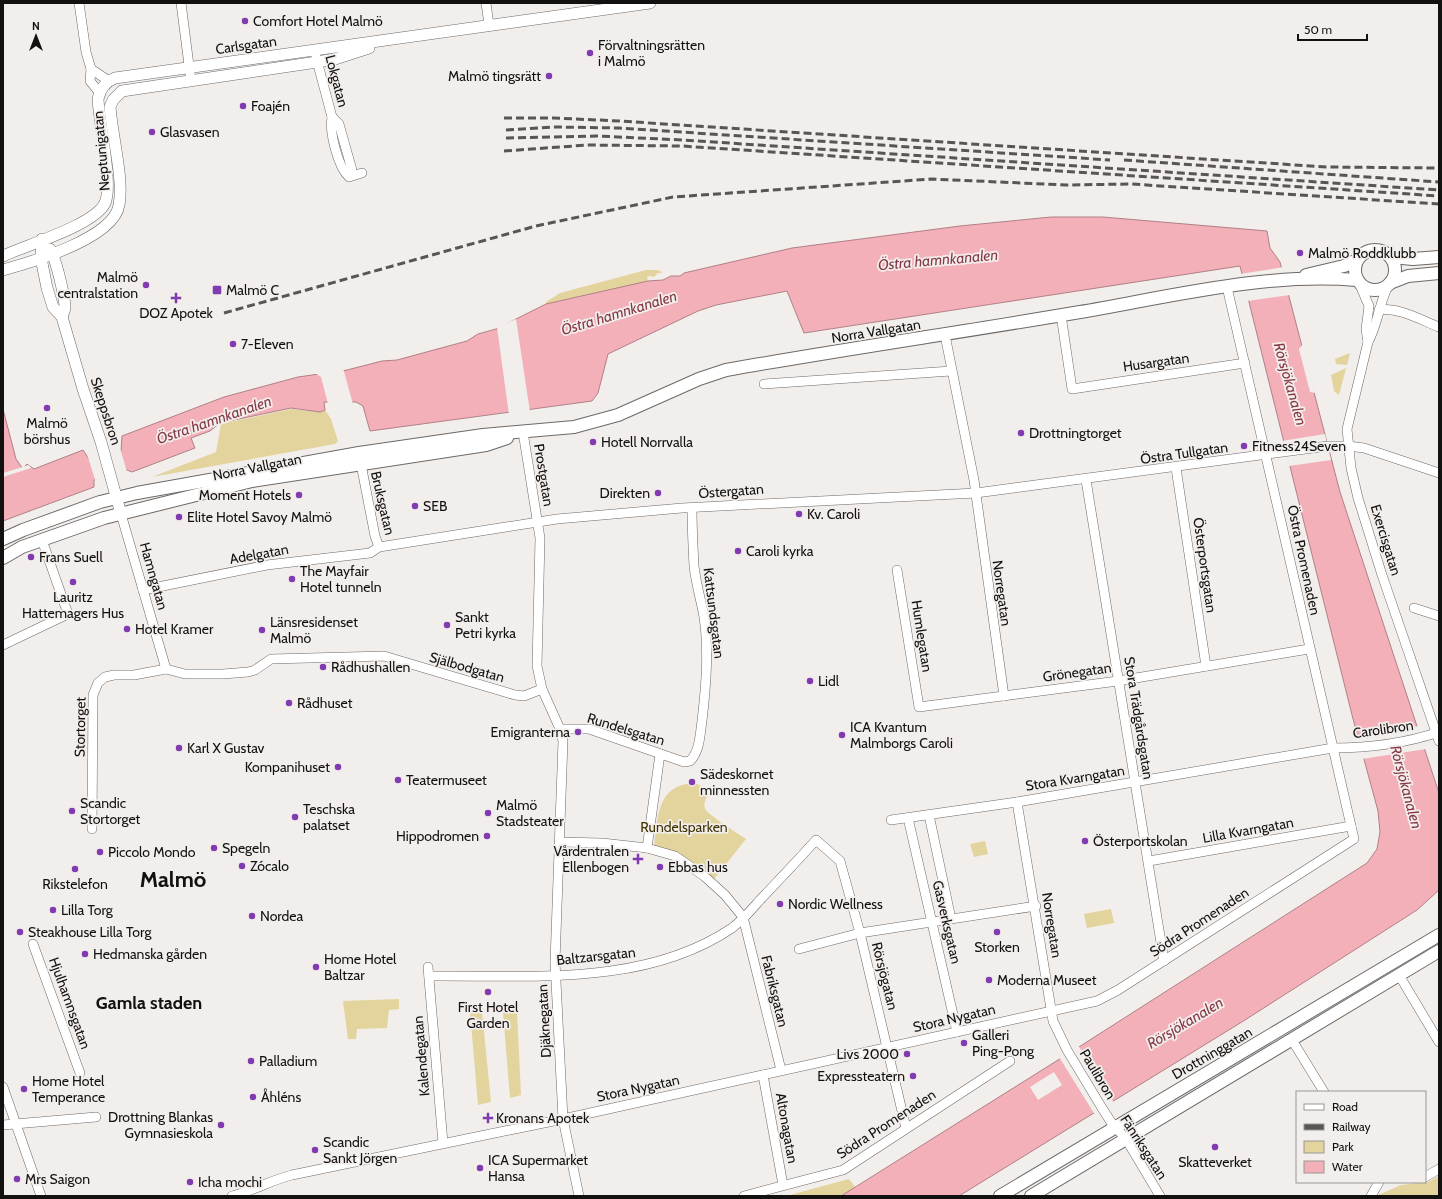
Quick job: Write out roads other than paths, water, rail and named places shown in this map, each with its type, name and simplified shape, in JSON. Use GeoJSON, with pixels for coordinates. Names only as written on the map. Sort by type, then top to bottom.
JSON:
{"type":"FeatureCollection","features":[{"type":"Feature","properties":{"kind":"main road"},"geometry":{"type":"LineString","coordinates":[[1288,280],[1344,266],[1356,260],[1364,252],[1371,249],[1380,250],[1391,257],[1413,259],[1439,257]]}},
{"type":"Feature","properties":{"kind":"main road"},"geometry":{"type":"LineString","coordinates":[[1389,285],[1395,272],[1391,257]]}},
{"type":"Feature","properties":{"kind":"main road"},"geometry":{"type":"LineString","coordinates":[[1356,260],[1354,270],[1358,282]]}},
{"type":"Feature","properties":{"kind":"main road"},"geometry":{"type":"LineString","coordinates":[[1288,280],[1358,282],[1371,290],[1389,285],[1408,276],[1439,273]]}},
{"type":"Feature","properties":{"kind":"main road","name":"Norra Vallgatan"},"geometry":{"type":"LineString","coordinates":[[3,539],[48,520],[117,498],[215,478],[360,458],[486,445],[523,432],[574,427],[618,415],[699,379],[726,370],[945,335],[1227,287],[1288,280]]}},
{"type":"Feature","properties":{"kind":"main road","name":"Norra Vallgatan"},"geometry":{"type":"LineString","coordinates":[[3,558],[42,540],[121,514],[252,482],[360,458]]}},
{"type":"Feature","properties":{"kind":"main road","name":"Drottninggatan"},"geometry":{"type":"LineString","coordinates":[[1000,1196],[1439,935]]}},
{"type":"Feature","properties":{"kind":"main road","name":"Drottninggatan"},"geometry":{"type":"LineString","coordinates":[[1031,1196],[1439,951]]}},
{"type":"Feature","properties":{"kind":"street"},"geometry":{"type":"LineString","coordinates":[[79,3],[86,52],[91,69],[90,82],[104,86]]}},
{"type":"Feature","properties":{"kind":"street"},"geometry":{"type":"LineString","coordinates":[[181,3],[191,80]]}},
{"type":"Feature","properties":{"kind":"street"},"geometry":{"type":"LineString","coordinates":[[486,3],[489,25]]}},
{"type":"Feature","properties":{"kind":"street","name":"Carlsgatan"},"geometry":{"type":"LineString","coordinates":[[113,100],[122,91],[130,88],[191,80],[316,57],[393,40],[590,7],[650,3]]}},
{"type":"Feature","properties":{"kind":"street","name":"Carlsgatan"},"geometry":{"type":"LineString","coordinates":[[104,86],[190,68],[316,57]]}},
{"type":"Feature","properties":{"kind":"street","name":"Lokgatan"},"geometry":{"type":"LineString","coordinates":[[316,57],[332,117],[338,124],[352,170],[351,173]]}},
{"type":"Feature","properties":{"kind":"street"},"geometry":{"type":"LineString","coordinates":[[91,69],[104,86]]}},
{"type":"Feature","properties":{"kind":"street","name":"Neptunigatan"},"geometry":{"type":"LineString","coordinates":[[3,256],[83,223],[99,211],[105,203],[107,181],[98,99],[104,86]]}},
{"type":"Feature","properties":{"kind":"street","name":"Neptunigatan"},"geometry":{"type":"LineString","coordinates":[[3,270],[53,254],[107,226],[118,210],[120,187],[110,108],[113,100]]}},
{"type":"Feature","properties":{"kind":"street","name":"Lokgatan"},"geometry":{"type":"LineString","coordinates":[[332,117],[330,127],[344,173],[349,177],[362,174]]}},
{"type":"Feature","properties":{"kind":"street","name":"Skeppsbron"},"geometry":{"type":"LineString","coordinates":[[42,239],[53,254],[65,309],[62,317]]}},
{"type":"Feature","properties":{"kind":"street","name":"Skeppsbron"},"geometry":{"type":"LineString","coordinates":[[42,239],[41,258],[53,307],[62,317],[78,375],[101,442],[121,514]]}},
{"type":"Feature","properties":{"kind":"street","name":"Exercisgatan"},"geometry":{"type":"LineString","coordinates":[[1358,282],[1369,306],[1366,329],[1368,342]]}},
{"type":"Feature","properties":{"kind":"street","name":"Exercisgatan"},"geometry":{"type":"LineString","coordinates":[[1389,285],[1379,310],[1374,330],[1368,342],[1347,429],[1348,446],[1351,468],[1366,525],[1438,735]]}},
{"type":"Feature","properties":{"kind":"street","name":"Östra Promenaden"},"geometry":{"type":"LineString","coordinates":[[1227,287],[1309,649],[1354,839]]}},
{"type":"Feature","properties":{"kind":"street"},"geometry":{"type":"LineString","coordinates":[[1379,310],[1386,309],[1398,311],[1439,327]]}},
{"type":"Feature","properties":{"kind":"street","name":"Husargatan"},"geometry":{"type":"LineString","coordinates":[[1061,315],[1072,389],[1245,363]]}},
{"type":"Feature","properties":{"kind":"street"},"geometry":{"type":"LineString","coordinates":[[945,335],[976,493]]}},
{"type":"Feature","properties":{"kind":"street"},"geometry":{"type":"LineString","coordinates":[[764,384],[952,371]]}},
{"type":"Feature","properties":{"kind":"street","name":"Prostgatan"},"geometry":{"type":"LineString","coordinates":[[523,432],[540,538],[536,666],[542,689]]}},
{"type":"Feature","properties":{"kind":"street","name":"Östra Tullgatan"},"geometry":{"type":"LineString","coordinates":[[1086,480],[1266,456],[1328,446],[1348,446]]}},
{"type":"Feature","properties":{"kind":"street"},"geometry":{"type":"LineString","coordinates":[[1348,446],[1364,448],[1439,473]]}},
{"type":"Feature","properties":{"kind":"street","name":"Bruksgatan"},"geometry":{"type":"LineString","coordinates":[[360,458],[375,536],[379,548]]}},
{"type":"Feature","properties":{"kind":"street","name":"Österportsgatan"},"geometry":{"type":"LineString","coordinates":[[1176,468],[1206,666]]}},
{"type":"Feature","properties":{"kind":"street","name":"Östergatan"},"geometry":{"type":"LineString","coordinates":[[379,548],[538,522],[692,508],[976,493],[1086,480]]}},
{"type":"Feature","properties":{"kind":"street","name":"Stora Trädgårdsgatan"},"geometry":{"type":"LineString","coordinates":[[1086,480],[1118,681],[1149,861],[1164,961]]}},
{"type":"Feature","properties":{"kind":"street","name":"Norregatan"},"geometry":{"type":"LineString","coordinates":[[976,493],[1004,696]]}},
{"type":"Feature","properties":{"kind":"street","name":"Kattsundsgatan"},"geometry":{"type":"LineString","coordinates":[[684,762],[690,761],[693,758],[699,743],[707,680],[706,636],[694,566],[692,508]]}},
{"type":"Feature","properties":{"kind":"street","name":"Hamngatan"},"geometry":{"type":"LineString","coordinates":[[121,514],[166,669]]}},
{"type":"Feature","properties":{"kind":"street"},"geometry":{"type":"LineString","coordinates":[[3,644],[68,614],[42,540]]}},
{"type":"Feature","properties":{"kind":"street","name":"Adelgatan"},"geometry":{"type":"LineString","coordinates":[[143,590],[267,565],[370,553],[379,548]]}},
{"type":"Feature","properties":{"kind":"street","name":"Humlegatan"},"geometry":{"type":"LineString","coordinates":[[897,570],[919,707]]}},
{"type":"Feature","properties":{"kind":"street"},"geometry":{"type":"LineString","coordinates":[[1414,608],[1439,616]]}},
{"type":"Feature","properties":{"kind":"street","name":"Grönegatan"},"geometry":{"type":"LineString","coordinates":[[919,707],[1118,681],[1309,649]]}},
{"type":"Feature","properties":{"kind":"street","name":"Själbodgatan"},"geometry":{"type":"LineString","coordinates":[[271,659],[384,656],[515,695],[524,696],[542,689]]}},
{"type":"Feature","properties":{"kind":"street","name":"Stortorget"},"geometry":{"type":"LineString","coordinates":[[92,829],[93,695],[98,683],[108,676],[134,675],[166,669],[185,674],[223,674],[248,672],[255,670],[271,659]]}},
{"type":"Feature","properties":{"kind":"street","name":"Djäknegatan"},"geometry":{"type":"LineString","coordinates":[[542,689],[558,725],[563,754],[556,975],[563,1119],[579,1196]]}},
{"type":"Feature","properties":{"kind":"street","name":"Rundelsgatan"},"geometry":{"type":"LineString","coordinates":[[558,725],[589,730],[684,762]]}},
{"type":"Feature","properties":{"kind":"street","name":"Carolibron"},"geometry":{"type":"LineString","coordinates":[[1333,748],[1356,748],[1438,735]]}},
{"type":"Feature","properties":{"kind":"street","name":"Stora Kvarngatan"},"geometry":{"type":"LineString","coordinates":[[891,820],[1017,802],[1333,748]]}},
{"type":"Feature","properties":{"kind":"street"},"geometry":{"type":"LineString","coordinates":[[647,848],[660,754]]}},
{"type":"Feature","properties":{"kind":"street","name":"Norregatan"},"geometry":{"type":"LineString","coordinates":[[1017,802],[1036,906],[1053,1021],[1067,1050]]}},
{"type":"Feature","properties":{"kind":"street","name":"Gasverksgatan"},"geometry":{"type":"LineString","coordinates":[[929,815],[951,919],[1036,906]]}},
{"type":"Feature","properties":{"kind":"street","name":"Gasverksgatan"},"geometry":{"type":"LineString","coordinates":[[908,818],[957,1032]]}},
{"type":"Feature","properties":{"kind":"street","name":"Lilla Kvarngatan"},"geometry":{"type":"LineString","coordinates":[[1149,861],[1351,826]]}},
{"type":"Feature","properties":{"kind":"street","name":"Södra Promenaden"},"geometry":{"type":"LineString","coordinates":[[1052,1011],[1097,1001],[1164,961],[1354,839]]}},
{"type":"Feature","properties":{"kind":"street","name":"Baltzarsgatan"},"geometry":{"type":"LineString","coordinates":[[428,972],[556,975],[622,970],[657,962],[705,943],[733,927],[816,840]]}},
{"type":"Feature","properties":{"kind":"street","name":"Rörsjögatan"},"geometry":{"type":"LineString","coordinates":[[816,840],[840,861],[860,933],[906,1128]]}},
{"type":"Feature","properties":{"kind":"street"},"geometry":{"type":"LineString","coordinates":[[560,842],[602,843],[647,848],[675,856],[704,876],[725,895],[738,914],[743,918]]}},
{"type":"Feature","properties":{"kind":"street","name":"Fabriksgatan"},"geometry":{"type":"LineString","coordinates":[[743,918],[781,1070]]}},
{"type":"Feature","properties":{"kind":"street"},"geometry":{"type":"LineString","coordinates":[[799,949],[860,933],[951,919]]}},
{"type":"Feature","properties":{"kind":"street","name":"Hjulhamnsgatan"},"geometry":{"type":"LineString","coordinates":[[33,944],[80,1073]]}},
{"type":"Feature","properties":{"kind":"street","name":"Kalendegatan"},"geometry":{"type":"LineString","coordinates":[[428,972],[443,1143]]}},
{"type":"Feature","properties":{"kind":"street"},"geometry":{"type":"LineString","coordinates":[[1399,975],[1439,1042]]}},
{"type":"Feature","properties":{"kind":"street","name":"Stora Nygatan"},"geometry":{"type":"LineString","coordinates":[[232,1196],[244,1193],[274,1179],[563,1119],[1052,1011]]}},
{"type":"Feature","properties":{"kind":"street"},"geometry":{"type":"LineString","coordinates":[[1292,1040],[1323,1091]]}},
{"type":"Feature","properties":{"kind":"street","name":"Paulibron"},"geometry":{"type":"LineString","coordinates":[[1067,1050],[1106,1113]]}},
{"type":"Feature","properties":{"kind":"street","name":"Södra Promenaden"},"geometry":{"type":"LineString","coordinates":[[744,1196],[843,1170],[1010,1061]]}},
{"type":"Feature","properties":{"kind":"street","name":"Altonagatan"},"geometry":{"type":"LineString","coordinates":[[763,1075],[783,1185]]}},
{"type":"Feature","properties":{"kind":"street"},"geometry":{"type":"LineString","coordinates":[[3,1087],[41,1196]]}},
{"type":"Feature","properties":{"kind":"street","name":"Fänriksgatan"},"geometry":{"type":"LineString","coordinates":[[1106,1113],[1115,1127],[1126,1139],[1160,1196]]}},
{"type":"Feature","properties":{"kind":"street"},"geometry":{"type":"LineString","coordinates":[[3,1125],[96,1117]]}},
{"type":"Feature","properties":{"kind":"street"},"geometry":{"type":"LineString","coordinates":[[1426,1176],[1439,1170]]}},
{"type":"Feature","properties":{"kind":"street"},"geometry":{"type":"LineString","coordinates":[[1371,1196],[1378,1183]]}},
{"type":"Feature","properties":{"kind":"water"},"geometry":{"type":"Polygon","coordinates":[[[1051,217],[1103,217],[1267,231],[1270,248],[1280,262],[1340,492],[1439,793],[1439,890],[1417,910],[1245,1020],[959,1196],[841,1196],[1082,1045],[1367,863],[1377,849],[1380,832],[1378,811],[1352,715],[1240,266],[804,333],[787,291],[716,305],[698,311],[608,354],[598,393],[592,401],[370,431],[363,406],[356,402],[324,402],[325,410],[320,412],[291,408],[220,423],[210,431],[191,438],[195,448],[132,472],[127,470],[94,480],[94,487],[3,521],[3,409],[16,459],[23,469],[27,464],[34,469],[83,450],[89,459],[121,451],[122,436],[224,397],[298,377],[347,370],[382,361],[397,360],[467,341],[478,334],[496,329],[546,304],[648,281],[663,280],[671,276],[680,276],[684,273],[792,248],[960,226],[1051,217]]]}},
{"type":"Feature","properties":{"kind":"railway"},"geometry":{"type":"LineString","coordinates":[[504,118],[554,118],[619,121],[1327,167],[1439,168]]}},
{"type":"Feature","properties":{"kind":"railway"},"geometry":{"type":"LineString","coordinates":[[506,130],[554,127],[619,128],[1110,160]]}},
{"type":"Feature","properties":{"kind":"railway"},"geometry":{"type":"LineString","coordinates":[[506,138],[597,136],[683,140],[1439,190]]}},
{"type":"Feature","properties":{"kind":"railway"},"geometry":{"type":"LineString","coordinates":[[504,151],[588,145],[682,146],[1439,196]]}},
{"type":"Feature","properties":{"kind":"railway"},"geometry":{"type":"LineString","coordinates":[[1124,160],[1439,182]]}},
{"type":"Feature","properties":{"kind":"railway"},"geometry":{"type":"LineString","coordinates":[[224,313],[536,226],[673,197],[932,179],[1066,185],[1131,184],[1439,204]]}},
{"type":"Feature","properties":{"kind":"place","name":"Comfort Hotel Malmö"},"geometry":{"type":"Point","coordinates":[245,21]}},
{"type":"Feature","properties":{"kind":"place","name":"Förvaltningsrätten i Malmö"},"geometry":{"type":"Point","coordinates":[590,53]}},
{"type":"Feature","properties":{"kind":"place","name":"Malmö tingsrätt"},"geometry":{"type":"Point","coordinates":[549,76]}},
{"type":"Feature","properties":{"kind":"place","name":"Foajén"},"geometry":{"type":"Point","coordinates":[243,106]}},
{"type":"Feature","properties":{"kind":"place","name":"Glasvasen"},"geometry":{"type":"Point","coordinates":[152,132]}},
{"type":"Feature","properties":{"kind":"place","name":"Malmö Roddklubb"},"geometry":{"type":"Point","coordinates":[1300,253]}},
{"type":"Feature","properties":{"kind":"place","name":"Malmö centralstation"},"geometry":{"type":"Point","coordinates":[146,285]}},
{"type":"Feature","properties":{"kind":"place","name":"Malmö C"},"geometry":{"type":"Point","coordinates":[217,290]}},
{"type":"Feature","properties":{"kind":"place","name":"DOZ Apotek"},"geometry":{"type":"Point","coordinates":[176,298]}},
{"type":"Feature","properties":{"kind":"place","name":"7-Eleven"},"geometry":{"type":"Point","coordinates":[233,344]}},
{"type":"Feature","properties":{"kind":"place","name":"Malmö börshus"},"geometry":{"type":"Point","coordinates":[47,408]}},
{"type":"Feature","properties":{"kind":"place","name":"Drottningtorget"},"geometry":{"type":"Point","coordinates":[1021,433]}},
{"type":"Feature","properties":{"kind":"place","name":"Hotell Norrvalla"},"geometry":{"type":"Point","coordinates":[593,442]}},
{"type":"Feature","properties":{"kind":"place","name":"Fitness24Seven"},"geometry":{"type":"Point","coordinates":[1244,446]}},
{"type":"Feature","properties":{"kind":"place","name":"Direkten"},"geometry":{"type":"Point","coordinates":[658,493]}},
{"type":"Feature","properties":{"kind":"place","name":"Moment Hotels"},"geometry":{"type":"Point","coordinates":[299,495]}},
{"type":"Feature","properties":{"kind":"place","name":"SEB"},"geometry":{"type":"Point","coordinates":[415,506]}},
{"type":"Feature","properties":{"kind":"place","name":"Kv. Caroli"},"geometry":{"type":"Point","coordinates":[799,514]}},
{"type":"Feature","properties":{"kind":"place","name":"Elite Hotel Savoy Malmö"},"geometry":{"type":"Point","coordinates":[179,517]}},
{"type":"Feature","properties":{"kind":"place","name":"Caroli kyrka"},"geometry":{"type":"Point","coordinates":[738,551]}},
{"type":"Feature","properties":{"kind":"place","name":"Frans Suell"},"geometry":{"type":"Point","coordinates":[31,557]}},
{"type":"Feature","properties":{"kind":"place","name":"The Mayfair Hotel tunneln"},"geometry":{"type":"Point","coordinates":[292,579]}},
{"type":"Feature","properties":{"kind":"place","name":"Lauritz Hattemagers Hus"},"geometry":{"type":"Point","coordinates":[73,582]}},
{"type":"Feature","properties":{"kind":"place","name":"Sankt Petri kyrka"},"geometry":{"type":"Point","coordinates":[447,625]}},
{"type":"Feature","properties":{"kind":"place","name":"Hotel Kramer"},"geometry":{"type":"Point","coordinates":[127,629]}},
{"type":"Feature","properties":{"kind":"place","name":"Länsresidenset Malmö"},"geometry":{"type":"Point","coordinates":[262,630]}},
{"type":"Feature","properties":{"kind":"place","name":"Rådhushallen"},"geometry":{"type":"Point","coordinates":[323,667]}},
{"type":"Feature","properties":{"kind":"place","name":"Lidl"},"geometry":{"type":"Point","coordinates":[810,681]}},
{"type":"Feature","properties":{"kind":"place","name":"Rådhuset"},"geometry":{"type":"Point","coordinates":[289,703]}},
{"type":"Feature","properties":{"kind":"place","name":"Emigranterna"},"geometry":{"type":"Point","coordinates":[578,732]}},
{"type":"Feature","properties":{"kind":"place","name":"ICA Kvantum Malmborgs Caroli"},"geometry":{"type":"Point","coordinates":[842,735]}},
{"type":"Feature","properties":{"kind":"place","name":"Karl X Gustav"},"geometry":{"type":"Point","coordinates":[179,748]}},
{"type":"Feature","properties":{"kind":"place","name":"Kompanihuset"},"geometry":{"type":"Point","coordinates":[338,767]}},
{"type":"Feature","properties":{"kind":"place","name":"Teatermuseet"},"geometry":{"type":"Point","coordinates":[398,780]}},
{"type":"Feature","properties":{"kind":"place","name":"Sädeskornet minnessten"},"geometry":{"type":"Point","coordinates":[692,782]}},
{"type":"Feature","properties":{"kind":"place","name":"Scandic Stortorget"},"geometry":{"type":"Point","coordinates":[72,811]}},
{"type":"Feature","properties":{"kind":"place","name":"Malmö Stadsteater"},"geometry":{"type":"Point","coordinates":[488,813]}},
{"type":"Feature","properties":{"kind":"place","name":"Teschska palatset"},"geometry":{"type":"Point","coordinates":[295,817]}},
{"type":"Feature","properties":{"kind":"place","name":"Hippodromen"},"geometry":{"type":"Point","coordinates":[487,836]}},
{"type":"Feature","properties":{"kind":"place","name":"Österportskolan"},"geometry":{"type":"Point","coordinates":[1085,841]}},
{"type":"Feature","properties":{"kind":"place","name":"Spegeln"},"geometry":{"type":"Point","coordinates":[214,848]}},
{"type":"Feature","properties":{"kind":"place","name":"Piccolo Mondo"},"geometry":{"type":"Point","coordinates":[100,852]}},
{"type":"Feature","properties":{"kind":"place","name":"Vårdentralen Ellenbogen"},"geometry":{"type":"Point","coordinates":[638,859]}},
{"type":"Feature","properties":{"kind":"place","name":"Zócalo"},"geometry":{"type":"Point","coordinates":[242,866]}},
{"type":"Feature","properties":{"kind":"place","name":"Ebbas hus"},"geometry":{"type":"Point","coordinates":[660,867]}},
{"type":"Feature","properties":{"kind":"place","name":"Rikstelefon"},"geometry":{"type":"Point","coordinates":[75,869]}},
{"type":"Feature","properties":{"kind":"place","name":"Nordic Wellness"},"geometry":{"type":"Point","coordinates":[780,904]}},
{"type":"Feature","properties":{"kind":"place","name":"Lilla Torg"},"geometry":{"type":"Point","coordinates":[53,910]}},
{"type":"Feature","properties":{"kind":"place","name":"Nordea"},"geometry":{"type":"Point","coordinates":[252,916]}},
{"type":"Feature","properties":{"kind":"place","name":"Steakhouse Lilla Torg"},"geometry":{"type":"Point","coordinates":[20,932]}},
{"type":"Feature","properties":{"kind":"place","name":"Storken"},"geometry":{"type":"Point","coordinates":[997,932]}},
{"type":"Feature","properties":{"kind":"place","name":"Hedmanska gården"},"geometry":{"type":"Point","coordinates":[85,954]}},
{"type":"Feature","properties":{"kind":"place","name":"Home Hotel Baltzar"},"geometry":{"type":"Point","coordinates":[316,967]}},
{"type":"Feature","properties":{"kind":"place","name":"Moderna Museet"},"geometry":{"type":"Point","coordinates":[989,980]}},
{"type":"Feature","properties":{"kind":"place","name":"First Hotel Garden"},"geometry":{"type":"Point","coordinates":[488,992]}},
{"type":"Feature","properties":{"kind":"place","name":"Galleri Ping-Pong"},"geometry":{"type":"Point","coordinates":[964,1043]}},
{"type":"Feature","properties":{"kind":"place","name":"Livs 2000"},"geometry":{"type":"Point","coordinates":[907,1054]}},
{"type":"Feature","properties":{"kind":"place","name":"Palladium"},"geometry":{"type":"Point","coordinates":[251,1061]}},
{"type":"Feature","properties":{"kind":"place","name":"Expressteatern"},"geometry":{"type":"Point","coordinates":[913,1076]}},
{"type":"Feature","properties":{"kind":"place","name":"Home Hotel Temperance"},"geometry":{"type":"Point","coordinates":[24,1089]}},
{"type":"Feature","properties":{"kind":"place","name":"Åhléns"},"geometry":{"type":"Point","coordinates":[253,1097]}},
{"type":"Feature","properties":{"kind":"place","name":"Kronans Apotek"},"geometry":{"type":"Point","coordinates":[488,1118]}},
{"type":"Feature","properties":{"kind":"place","name":"Drottning Blankas Gymnasieskola"},"geometry":{"type":"Point","coordinates":[221,1125]}},
{"type":"Feature","properties":{"kind":"place","name":"Skatteverket"},"geometry":{"type":"Point","coordinates":[1215,1147]}},
{"type":"Feature","properties":{"kind":"place","name":"Scandic Sankt Jörgen"},"geometry":{"type":"Point","coordinates":[315,1150]}},
{"type":"Feature","properties":{"kind":"place","name":"ICA Supermarket Hansa"},"geometry":{"type":"Point","coordinates":[480,1168]}},
{"type":"Feature","properties":{"kind":"place","name":"Mrs Saigon"},"geometry":{"type":"Point","coordinates":[17,1179]}},
{"type":"Feature","properties":{"kind":"place","name":"Icha mochi"},"geometry":{"type":"Point","coordinates":[190,1182]}},
{"type":"Feature","properties":{"kind":"district","name":"Malmö"},"geometry":{"type":"Point","coordinates":[173,879]}},
{"type":"Feature","properties":{"kind":"district","name":"Gamla staden"},"geometry":{"type":"Point","coordinates":[149,1003]}},
{"type":"Feature","properties":{"kind":"water label","name":"Östra hamnkanalen"},"geometry":{"type":"Point","coordinates":[938,260]}},
{"type":"Feature","properties":{"kind":"water label","name":"Östra hamnkanalen"},"geometry":{"type":"Point","coordinates":[619,313]}},
{"type":"Feature","properties":{"kind":"water label","name":"Rörsjökanalen"},"geometry":{"type":"Point","coordinates":[1290,384]}},
{"type":"Feature","properties":{"kind":"water label","name":"Östra hamnkanalen"},"geometry":{"type":"Point","coordinates":[214,420]}},
{"type":"Feature","properties":{"kind":"water label","name":"Rörsjökanalen"},"geometry":{"type":"Point","coordinates":[1406,787]}},
{"type":"Feature","properties":{"kind":"water label","name":"Rörsjökanalen"},"geometry":{"type":"Point","coordinates":[1185,1023]}},
{"type":"Feature","properties":{"kind":"park label","name":"Rundelsparken"},"geometry":{"type":"Point","coordinates":[684,827]}}]}
